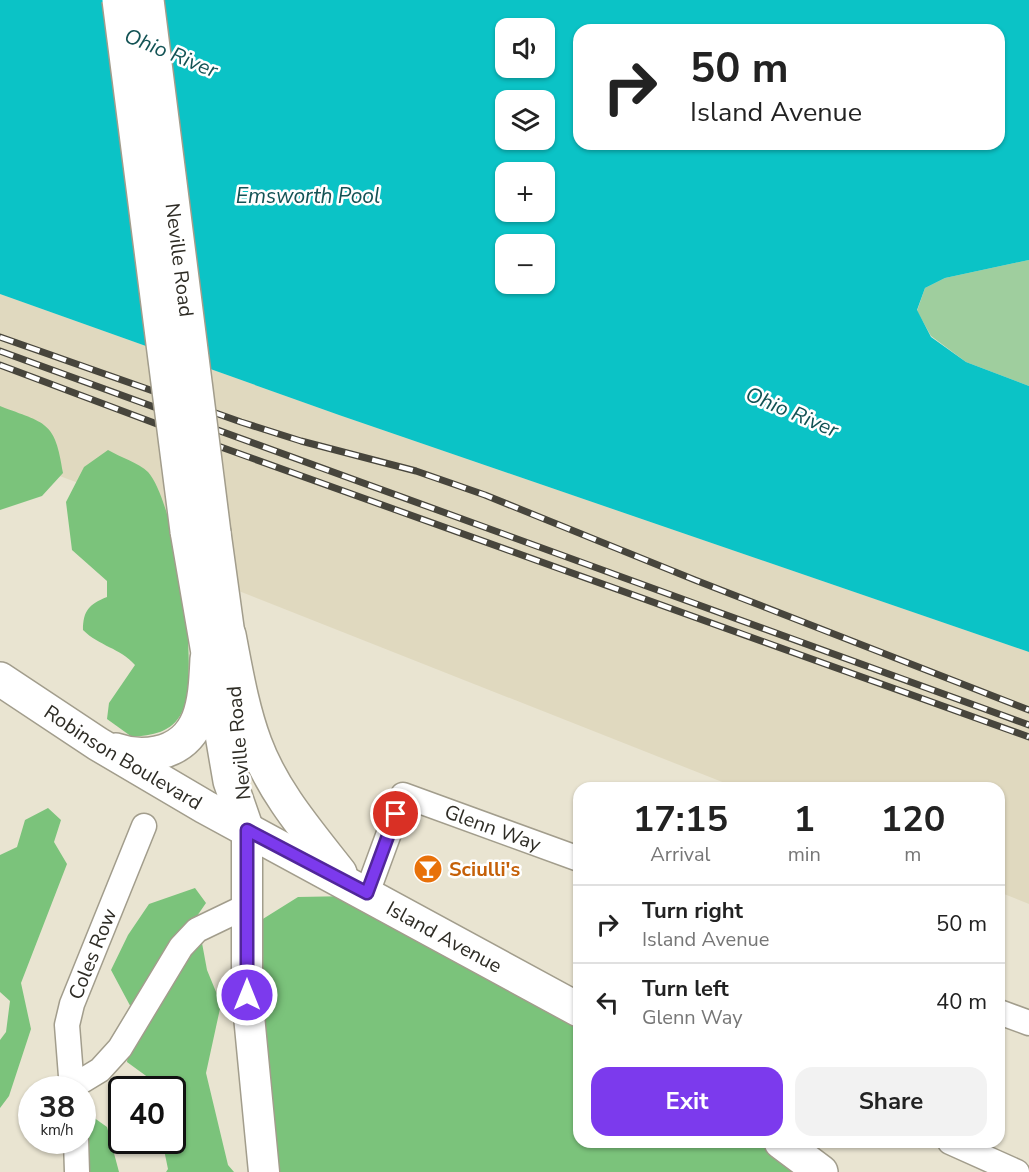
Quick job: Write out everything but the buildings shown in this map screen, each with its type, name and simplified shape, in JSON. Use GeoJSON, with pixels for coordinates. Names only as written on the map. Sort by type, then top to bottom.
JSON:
{"type":"FeatureCollection","features":[{"type":"Feature","properties":{"kind":"main road","name":"Neville Road"},"geometry":{"type":"LineString","coordinates":[[119,0],[201,532],[229,635],[247,830]]}},
{"type":"Feature","properties":{"kind":"main road","name":"Neville Road"},"geometry":{"type":"LineString","coordinates":[[147,0],[201,532],[207,659],[230,781],[247,830]]}},
{"type":"Feature","properties":{"kind":"main road"},"geometry":{"type":"LineString","coordinates":[[229,635],[254,742],[269,776],[287,804],[358,889]]}},
{"type":"Feature","properties":{"kind":"main road"},"geometry":{"type":"LineString","coordinates":[[98,744],[137,755],[164,751],[179,745],[196,726],[202,712],[207,659]]}},
{"type":"Feature","properties":{"kind":"main road","name":"Robinson Boulevard"},"geometry":{"type":"LineString","coordinates":[[0,679],[98,744],[247,830]]}},
{"type":"Feature","properties":{"kind":"main road","name":"Island Avenue"},"geometry":{"type":"LineString","coordinates":[[247,830],[573,1007]]}},
{"type":"Feature","properties":{"kind":"main road"},"geometry":{"type":"LineString","coordinates":[[789,1148],[821,1172]]}},
{"type":"Feature","properties":{"kind":"street","name":"Glenn Way"},"geometry":{"type":"LineString","coordinates":[[358,889],[403,795],[573,857]]}},
{"type":"Feature","properties":{"kind":"street","name":"Coles Row"},"geometry":{"type":"LineString","coordinates":[[71,1076],[67,1025],[72,1004],[144,826]]}},
{"type":"Feature","properties":{"kind":"street"},"geometry":{"type":"LineString","coordinates":[[247,830],[247,995],[264,1172]]}},
{"type":"Feature","properties":{"kind":"street","name":"Coles Row"},"geometry":{"type":"LineString","coordinates":[[91,1076],[100,1070],[120,1048],[181,947],[197,930],[247,906]]}},
{"type":"Feature","properties":{"kind":"street"},"geometry":{"type":"LineString","coordinates":[[1005,1014],[1029,1023]]}},
{"type":"Feature","properties":{"kind":"street"},"geometry":{"type":"LineString","coordinates":[[963,1148],[1017,1172]]}},
{"type":"Feature","properties":{"kind":"street"},"geometry":{"type":"LineString","coordinates":[[76,1154],[76,1172]]}},
{"type":"Feature","properties":{"kind":"shaded area"},"geometry":{"type":"Polygon","coordinates":[[[0,294],[339,415],[1029,652],[1029,904],[1005,894],[1005,782],[722,782],[221,584],[214,533],[0,454],[0,294]]]}},
{"type":"Feature","properties":{"kind":"green space"},"geometry":{"type":"Polygon","coordinates":[[[1029,260],[1029,386],[966,362],[931,336],[917,311],[925,288],[945,278],[1029,260]]]}},
{"type":"Feature","properties":{"kind":"green space"},"geometry":{"type":"Polygon","coordinates":[[[0,406],[46,426],[56,443],[63,473],[42,496],[0,510],[0,406]]]}},
{"type":"Feature","properties":{"kind":"green space"},"geometry":{"type":"Polygon","coordinates":[[[108,450],[148,472],[159,490],[177,552],[187,628],[189,663],[187,692],[182,712],[173,724],[161,732],[132,737],[107,719],[109,703],[135,665],[83,630],[84,618],[88,609],[107,597],[107,581],[72,550],[66,502],[84,467],[108,450]]]}},
{"type":"Feature","properties":{"kind":"green space"},"geometry":{"type":"Polygon","coordinates":[[[48,808],[61,820],[54,842],[67,864],[21,983],[31,1029],[9,1096],[0,1108],[0,1040],[6,1032],[10,1001],[0,992],[0,855],[17,847],[25,820],[48,808]]]}},
{"type":"Feature","properties":{"kind":"green space"},"geometry":{"type":"Polygon","coordinates":[[[195,888],[206,903],[197,916],[207,970],[221,1004],[206,1073],[228,1165],[234,1172],[166,1172],[168,1169],[165,1154],[186,1154],[186,1076],[146,1076],[127,1062],[134,1013],[111,970],[128,935],[149,904],[195,888]]]}},
{"type":"Feature","properties":{"kind":"green space"},"geometry":{"type":"Polygon","coordinates":[[[351,896],[573,1018],[573,1148],[773,1148],[806,1172],[273,1172],[254,993],[258,922],[298,897],[351,896]]]}},
{"type":"Feature","properties":{"kind":"green space"},"geometry":{"type":"Polygon","coordinates":[[[96,1119],[107,1127],[108,1154],[114,1154],[119,1172],[83,1172],[83,1154],[96,1154],[96,1119]]]}},
{"type":"Feature","properties":{"kind":"water","name":"Emsworth Pool"},"geometry":{"type":"Polygon","coordinates":[[[0,0],[1029,0],[1029,260],[945,278],[925,288],[917,310],[931,337],[966,362],[1029,386],[1029,652],[339,415],[0,294],[0,0]]]}},
{"type":"Feature","properties":{"kind":"railway"},"geometry":{"type":"LineString","coordinates":[[0,337],[241,422],[301,441],[416,471],[485,495],[695,580],[1029,710]]}},
{"type":"Feature","properties":{"kind":"railway"},"geometry":{"type":"LineString","coordinates":[[0,351],[1029,725]]}},
{"type":"Feature","properties":{"kind":"railway"},"geometry":{"type":"LineString","coordinates":[[0,365],[165,427],[1029,737]]}},
{"type":"Feature","properties":{"kind":"place","name":"Sciulli's"},"geometry":{"type":"Point","coordinates":[428,869]}},
{"type":"Feature","properties":{"kind":"route"},"geometry":{"type":"LineString","coordinates":[[247,995],[247,830],[367,893],[396,814]]}},
{"type":"Feature","properties":{"kind":"water label","name":"Ohio River"},"geometry":{"type":"Point","coordinates":[171,53]}},
{"type":"Feature","properties":{"kind":"water label","name":"Ohio River"},"geometry":{"type":"Point","coordinates":[792,412]}}]}
